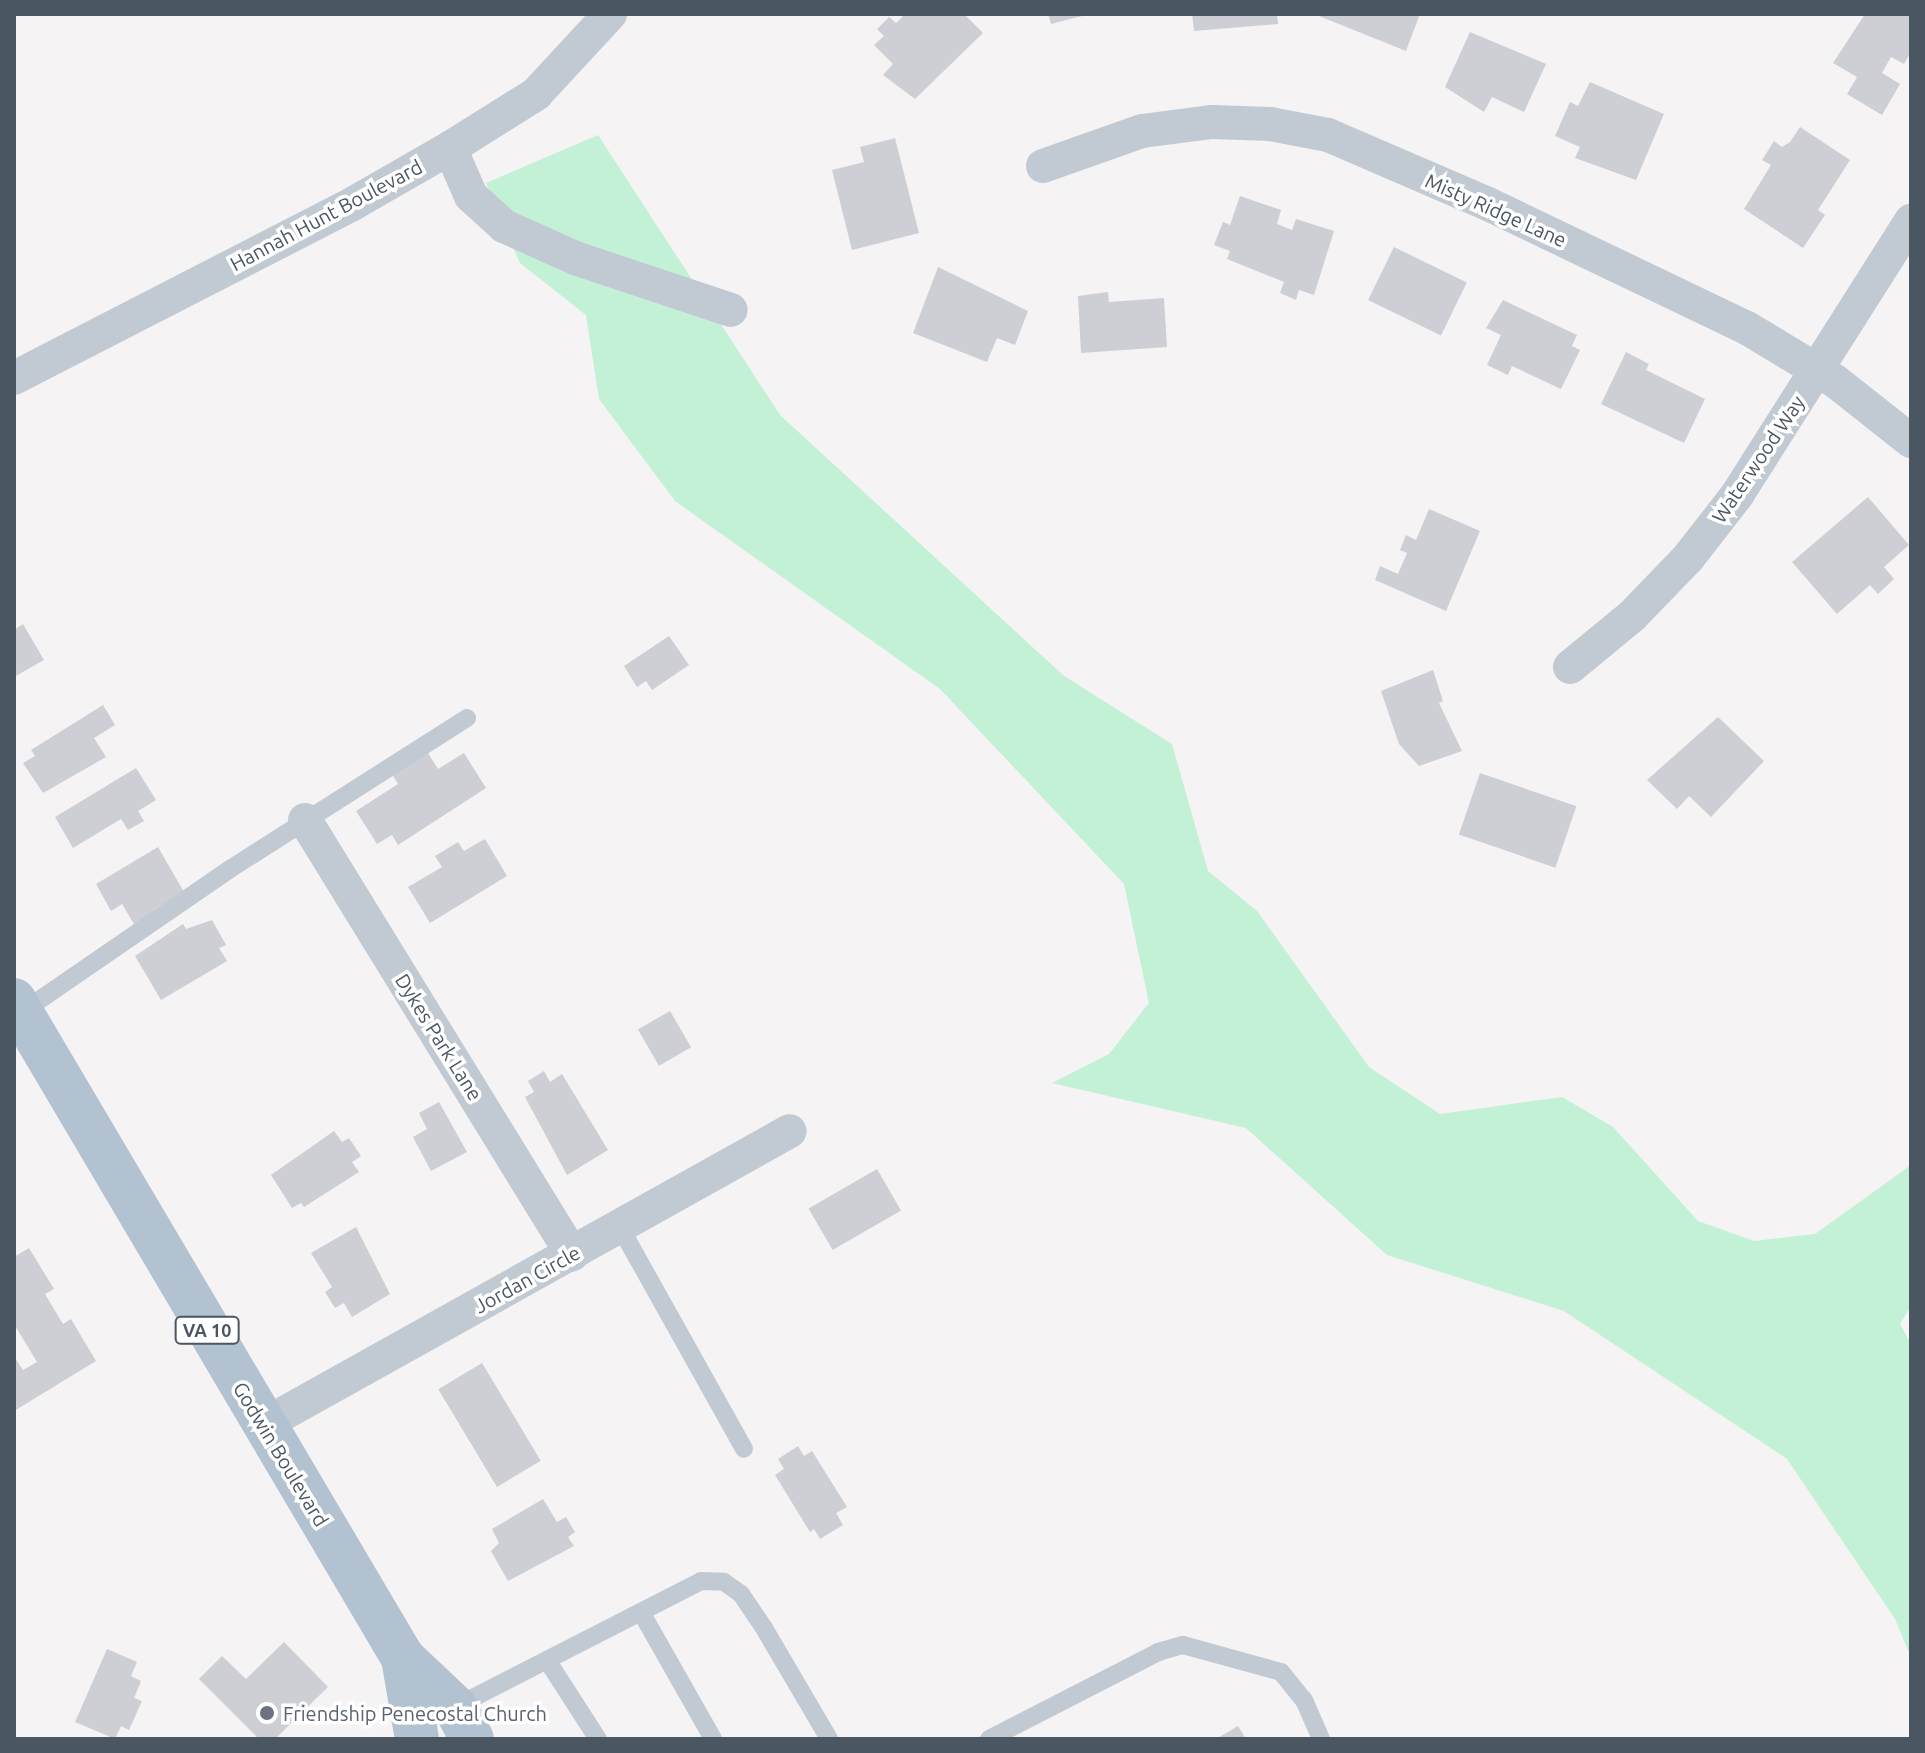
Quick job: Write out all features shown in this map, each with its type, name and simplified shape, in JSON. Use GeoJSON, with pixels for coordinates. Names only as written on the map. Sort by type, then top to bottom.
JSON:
{"type":"FeatureCollection","features":[{"type":"Feature","properties":{"kind":"main road","name":"Godwin Boulevard"},"geometry":{"type":"LineString","coordinates":[[18,1006],[403,1658],[463,1723]]}},
{"type":"Feature","properties":{"kind":"main road","name":"Godwin Boulevard"},"geometry":{"type":"LineString","coordinates":[[403,1658],[417,1739]]}},
{"type":"Feature","properties":{"kind":"main road","name":"VA 10"},"geometry":{"type":"LineString","coordinates":[[463,1723],[491,1739]]}},
{"type":"Feature","properties":{"kind":"street","name":"Hannah Hunt Boulevard"},"geometry":{"type":"LineString","coordinates":[[14,378],[354,203],[450,148],[536,94],[610,14]]}},
{"type":"Feature","properties":{"kind":"street","name":"Misty Ridge Lane"},"geometry":{"type":"LineString","coordinates":[[1043,166],[1142,131],[1212,122],[1270,124],[1328,135],[1733,321],[1818,369],[1911,441]]}},
{"type":"Feature","properties":{"kind":"street"},"geometry":{"type":"LineString","coordinates":[[450,148],[471,196],[504,226],[575,258],[731,310]]}},
{"type":"Feature","properties":{"kind":"street","name":"Waterwood Way"},"geometry":{"type":"LineString","coordinates":[[1570,667],[1632,616],[1688,558],[1737,495],[1911,221]]}},
{"type":"Feature","properties":{"kind":"street","name":"Dykes Park Lane"},"geometry":{"type":"LineString","coordinates":[[305,820],[572,1254]]}},
{"type":"Feature","properties":{"kind":"street","name":"Jordan Circle"},"geometry":{"type":"LineString","coordinates":[[263,1425],[790,1131]]}},
{"type":"Feature","properties":{"kind":"lane"},"geometry":{"type":"LineString","coordinates":[[18,1006],[467,718]]}},
{"type":"Feature","properties":{"kind":"lane"},"geometry":{"type":"LineString","coordinates":[[620,1227],[744,1449]]}},
{"type":"Feature","properties":{"kind":"lane"},"geometry":{"type":"LineString","coordinates":[[463,1723],[547,1660],[701,1581],[724,1582],[741,1594],[829,1739]]}},
{"type":"Feature","properties":{"kind":"lane"},"geometry":{"type":"LineString","coordinates":[[641,1612],[713,1739]]}},
{"type":"Feature","properties":{"kind":"lane"},"geometry":{"type":"LineString","coordinates":[[989,1739],[1158,1652],[1183,1645],[1281,1672],[1304,1700],[1321,1739]]}},
{"type":"Feature","properties":{"kind":"lane"},"geometry":{"type":"LineString","coordinates":[[547,1660],[598,1739]]}},
{"type":"Feature","properties":{"kind":"green space"},"geometry":{"type":"Polygon","coordinates":[[[598,135],[780,415],[1064,676],[1172,744],[1208,871],[1257,911],[1369,1067],[1440,1114],[1562,1097],[1613,1127],[1698,1221],[1754,1241],[1815,1234],[1911,1165],[1911,1306],[1900,1324],[1911,1344],[1911,1657],[1895,1619],[1787,1459],[1564,1311],[1387,1255],[1246,1128],[1052,1083],[1109,1054],[1149,1003],[1124,884],[940,689],[675,501],[599,399],[586,315],[520,263],[486,183],[598,135]]]}},
{"type":"Feature","properties":{"kind":"building"},"geometry":{"type":"Polygon","coordinates":[[[905,14],[964,14],[983,33],[915,99],[883,75],[893,64],[874,45],[884,36],[877,29],[889,17],[896,23],[905,14]]]}},
{"type":"Feature","properties":{"kind":"building"},"geometry":{"type":"Polygon","coordinates":[[[1048,14],[1086,14],[1086,15],[1051,24],[1048,14]]]}},
{"type":"Feature","properties":{"kind":"building"},"geometry":{"type":"Polygon","coordinates":[[[1192,14],[1277,14],[1278,24],[1194,31],[1192,14]]]}},
{"type":"Feature","properties":{"kind":"building"},"geometry":{"type":"Polygon","coordinates":[[[1314,14],[1420,14],[1406,51],[1314,14]]]}},
{"type":"Feature","properties":{"kind":"building"},"geometry":{"type":"Polygon","coordinates":[[[1865,14],[1911,16],[1911,52],[1904,64],[1891,57],[1882,73],[1900,84],[1882,115],[1847,94],[1857,77],[1833,63],[1865,14]]]}},
{"type":"Feature","properties":{"kind":"building"},"geometry":{"type":"Polygon","coordinates":[[[1470,32],[1546,64],[1524,112],[1492,97],[1484,112],[1445,87],[1470,32]]]}},
{"type":"Feature","properties":{"kind":"building"},"geometry":{"type":"Polygon","coordinates":[[[1590,82],[1664,114],[1636,180],[1575,158],[1580,147],[1555,136],[1570,102],[1578,106],[1590,82]]]}},
{"type":"Feature","properties":{"kind":"building"},"geometry":{"type":"Polygon","coordinates":[[[1800,127],[1850,160],[1818,210],[1825,215],[1803,248],[1744,209],[1771,165],[1762,160],[1774,141],[1782,147],[1790,142],[1800,127]]]}},
{"type":"Feature","properties":{"kind":"building"},"geometry":{"type":"Polygon","coordinates":[[[895,138],[919,233],[852,250],[832,170],[864,162],[860,147],[895,138]]]}},
{"type":"Feature","properties":{"kind":"building"},"geometry":{"type":"Polygon","coordinates":[[[1240,196],[1281,210],[1277,224],[1292,230],[1296,219],[1334,231],[1314,295],[1299,290],[1296,300],[1280,293],[1284,282],[1227,259],[1230,251],[1214,245],[1223,222],[1230,225],[1240,196]]]}},
{"type":"Feature","properties":{"kind":"building"},"geometry":{"type":"Polygon","coordinates":[[[1394,247],[1467,283],[1441,336],[1368,300],[1394,247]]]}},
{"type":"Feature","properties":{"kind":"building"},"geometry":{"type":"Polygon","coordinates":[[[938,267],[1028,311],[1015,345],[997,338],[987,362],[913,333],[938,267]]]}},
{"type":"Feature","properties":{"kind":"building"},"geometry":{"type":"Polygon","coordinates":[[[1108,292],[1109,302],[1164,298],[1167,347],[1081,353],[1078,296],[1108,292]]]}},
{"type":"Feature","properties":{"kind":"building"},"geometry":{"type":"Polygon","coordinates":[[[1503,300],[1577,335],[1572,346],[1580,350],[1561,389],[1512,366],[1508,375],[1487,365],[1501,335],[1486,328],[1503,300]]]}},
{"type":"Feature","properties":{"kind":"building"},"geometry":{"type":"Polygon","coordinates":[[[1626,352],[1649,364],[1646,370],[1705,399],[1684,443],[1601,404],[1626,352]]]}},
{"type":"Feature","properties":{"kind":"building"},"geometry":{"type":"Polygon","coordinates":[[[1868,497],[1909,545],[1884,567],[1894,579],[1878,594],[1870,585],[1837,614],[1792,562],[1868,497]]]}},
{"type":"Feature","properties":{"kind":"building"},"geometry":{"type":"Polygon","coordinates":[[[1429,509],[1480,531],[1446,611],[1375,580],[1380,566],[1398,574],[1407,553],[1400,550],[1406,535],[1416,540],[1429,509]]]}},
{"type":"Feature","properties":{"kind":"building"},"geometry":{"type":"Polygon","coordinates":[[[23,624],[44,660],[14,677],[14,630],[23,624]]]}},
{"type":"Feature","properties":{"kind":"building"},"geometry":{"type":"Polygon","coordinates":[[[669,636],[689,665],[652,690],[646,681],[637,687],[624,666],[669,636]]]}},
{"type":"Feature","properties":{"kind":"building"},"geometry":{"type":"Polygon","coordinates":[[[1433,670],[1443,701],[1439,703],[1462,751],[1419,766],[1399,744],[1381,691],[1433,670]]]}},
{"type":"Feature","properties":{"kind":"building"},"geometry":{"type":"Polygon","coordinates":[[[103,705],[115,725],[94,738],[106,757],[43,793],[23,763],[35,756],[31,750],[103,705]]]}},
{"type":"Feature","properties":{"kind":"building"},"geometry":{"type":"Polygon","coordinates":[[[1718,717],[1764,761],[1711,817],[1689,796],[1677,809],[1647,780],[1718,717]]]}},
{"type":"Feature","properties":{"kind":"building"},"geometry":{"type":"Polygon","coordinates":[[[425,748],[438,769],[464,753],[486,788],[398,845],[392,835],[377,844],[356,811],[398,784],[390,771],[425,748]]]}},
{"type":"Feature","properties":{"kind":"building"},"geometry":{"type":"Polygon","coordinates":[[[136,768],[156,800],[138,811],[144,821],[128,830],[121,819],[73,848],[55,817],[136,768]]]}},
{"type":"Feature","properties":{"kind":"building"},"geometry":{"type":"Polygon","coordinates":[[[1480,773],[1576,806],[1555,868],[1459,834],[1480,773]]]}},
{"type":"Feature","properties":{"kind":"building"},"geometry":{"type":"Polygon","coordinates":[[[485,839],[507,876],[430,923],[408,887],[442,867],[435,856],[458,842],[464,851],[485,839]]]}},
{"type":"Feature","properties":{"kind":"building"},"geometry":{"type":"Polygon","coordinates":[[[158,847],[184,892],[154,910],[157,916],[137,929],[122,904],[111,911],[96,884],[158,847]]]}},
{"type":"Feature","properties":{"kind":"building"},"geometry":{"type":"Polygon","coordinates":[[[212,920],[226,945],[219,948],[227,961],[161,1000],[135,956],[183,924],[186,929],[212,920]]]}},
{"type":"Feature","properties":{"kind":"building"},"geometry":{"type":"Polygon","coordinates":[[[670,1011],[691,1047],[659,1066],[638,1030],[670,1011]]]}},
{"type":"Feature","properties":{"kind":"building"},"geometry":{"type":"Polygon","coordinates":[[[544,1071],[550,1082],[562,1074],[608,1150],[567,1175],[525,1097],[534,1092],[528,1081],[544,1071]]]}},
{"type":"Feature","properties":{"kind":"building"},"geometry":{"type":"Polygon","coordinates":[[[439,1102],[467,1152],[431,1171],[413,1137],[427,1129],[419,1113],[439,1102]]]}},
{"type":"Feature","properties":{"kind":"building"},"geometry":{"type":"Polygon","coordinates":[[[334,1131],[342,1142],[349,1138],[361,1156],[352,1162],[359,1172],[304,1207],[301,1203],[292,1208],[271,1175],[334,1131]]]}},
{"type":"Feature","properties":{"kind":"building"},"geometry":{"type":"Polygon","coordinates":[[[877,1169],[901,1211],[833,1250],[809,1208],[877,1169]]]}},
{"type":"Feature","properties":{"kind":"building"},"geometry":{"type":"Polygon","coordinates":[[[356,1227],[390,1294],[352,1317],[344,1303],[335,1308],[325,1292],[332,1287],[311,1253],[356,1227]]]}},
{"type":"Feature","properties":{"kind":"building"},"geometry":{"type":"Polygon","coordinates":[[[29,1248],[54,1289],[45,1294],[63,1324],[71,1319],[96,1361],[14,1411],[14,1356],[23,1370],[37,1362],[14,1324],[14,1257],[29,1248]]]}},
{"type":"Feature","properties":{"kind":"building"},"geometry":{"type":"Polygon","coordinates":[[[482,1363],[541,1461],[497,1487],[438,1389],[482,1363]]]}},
{"type":"Feature","properties":{"kind":"building"},"geometry":{"type":"Polygon","coordinates":[[[798,1446],[804,1456],[812,1451],[847,1507],[836,1513],[843,1525],[820,1539],[814,1529],[810,1532],[775,1475],[784,1469],[778,1459],[798,1446]]]}},
{"type":"Feature","properties":{"kind":"building"},"geometry":{"type":"Polygon","coordinates":[[[543,1499],[557,1522],[566,1517],[575,1532],[568,1537],[574,1546],[508,1581],[491,1551],[499,1543],[492,1529],[543,1499]]]}},
{"type":"Feature","properties":{"kind":"building","name":"Friendship Penecostal Church"},"geometry":{"type":"Polygon","coordinates":[[[284,1642],[328,1687],[275,1739],[259,1739],[199,1679],[222,1656],[246,1679],[284,1642]]]}},
{"type":"Feature","properties":{"kind":"building"},"geometry":{"type":"Polygon","coordinates":[[[107,1649],[137,1662],[131,1676],[141,1681],[134,1698],[142,1701],[129,1730],[121,1726],[115,1739],[75,1722],[107,1649]]]}},
{"type":"Feature","properties":{"kind":"building"},"geometry":{"type":"Polygon","coordinates":[[[1238,1726],[1246,1739],[1216,1739],[1238,1726]]]}},
{"type":"Feature","properties":{"kind":"place","name":"Friendship Penecostal Church"},"geometry":{"type":"Point","coordinates":[267,1713]}}]}
